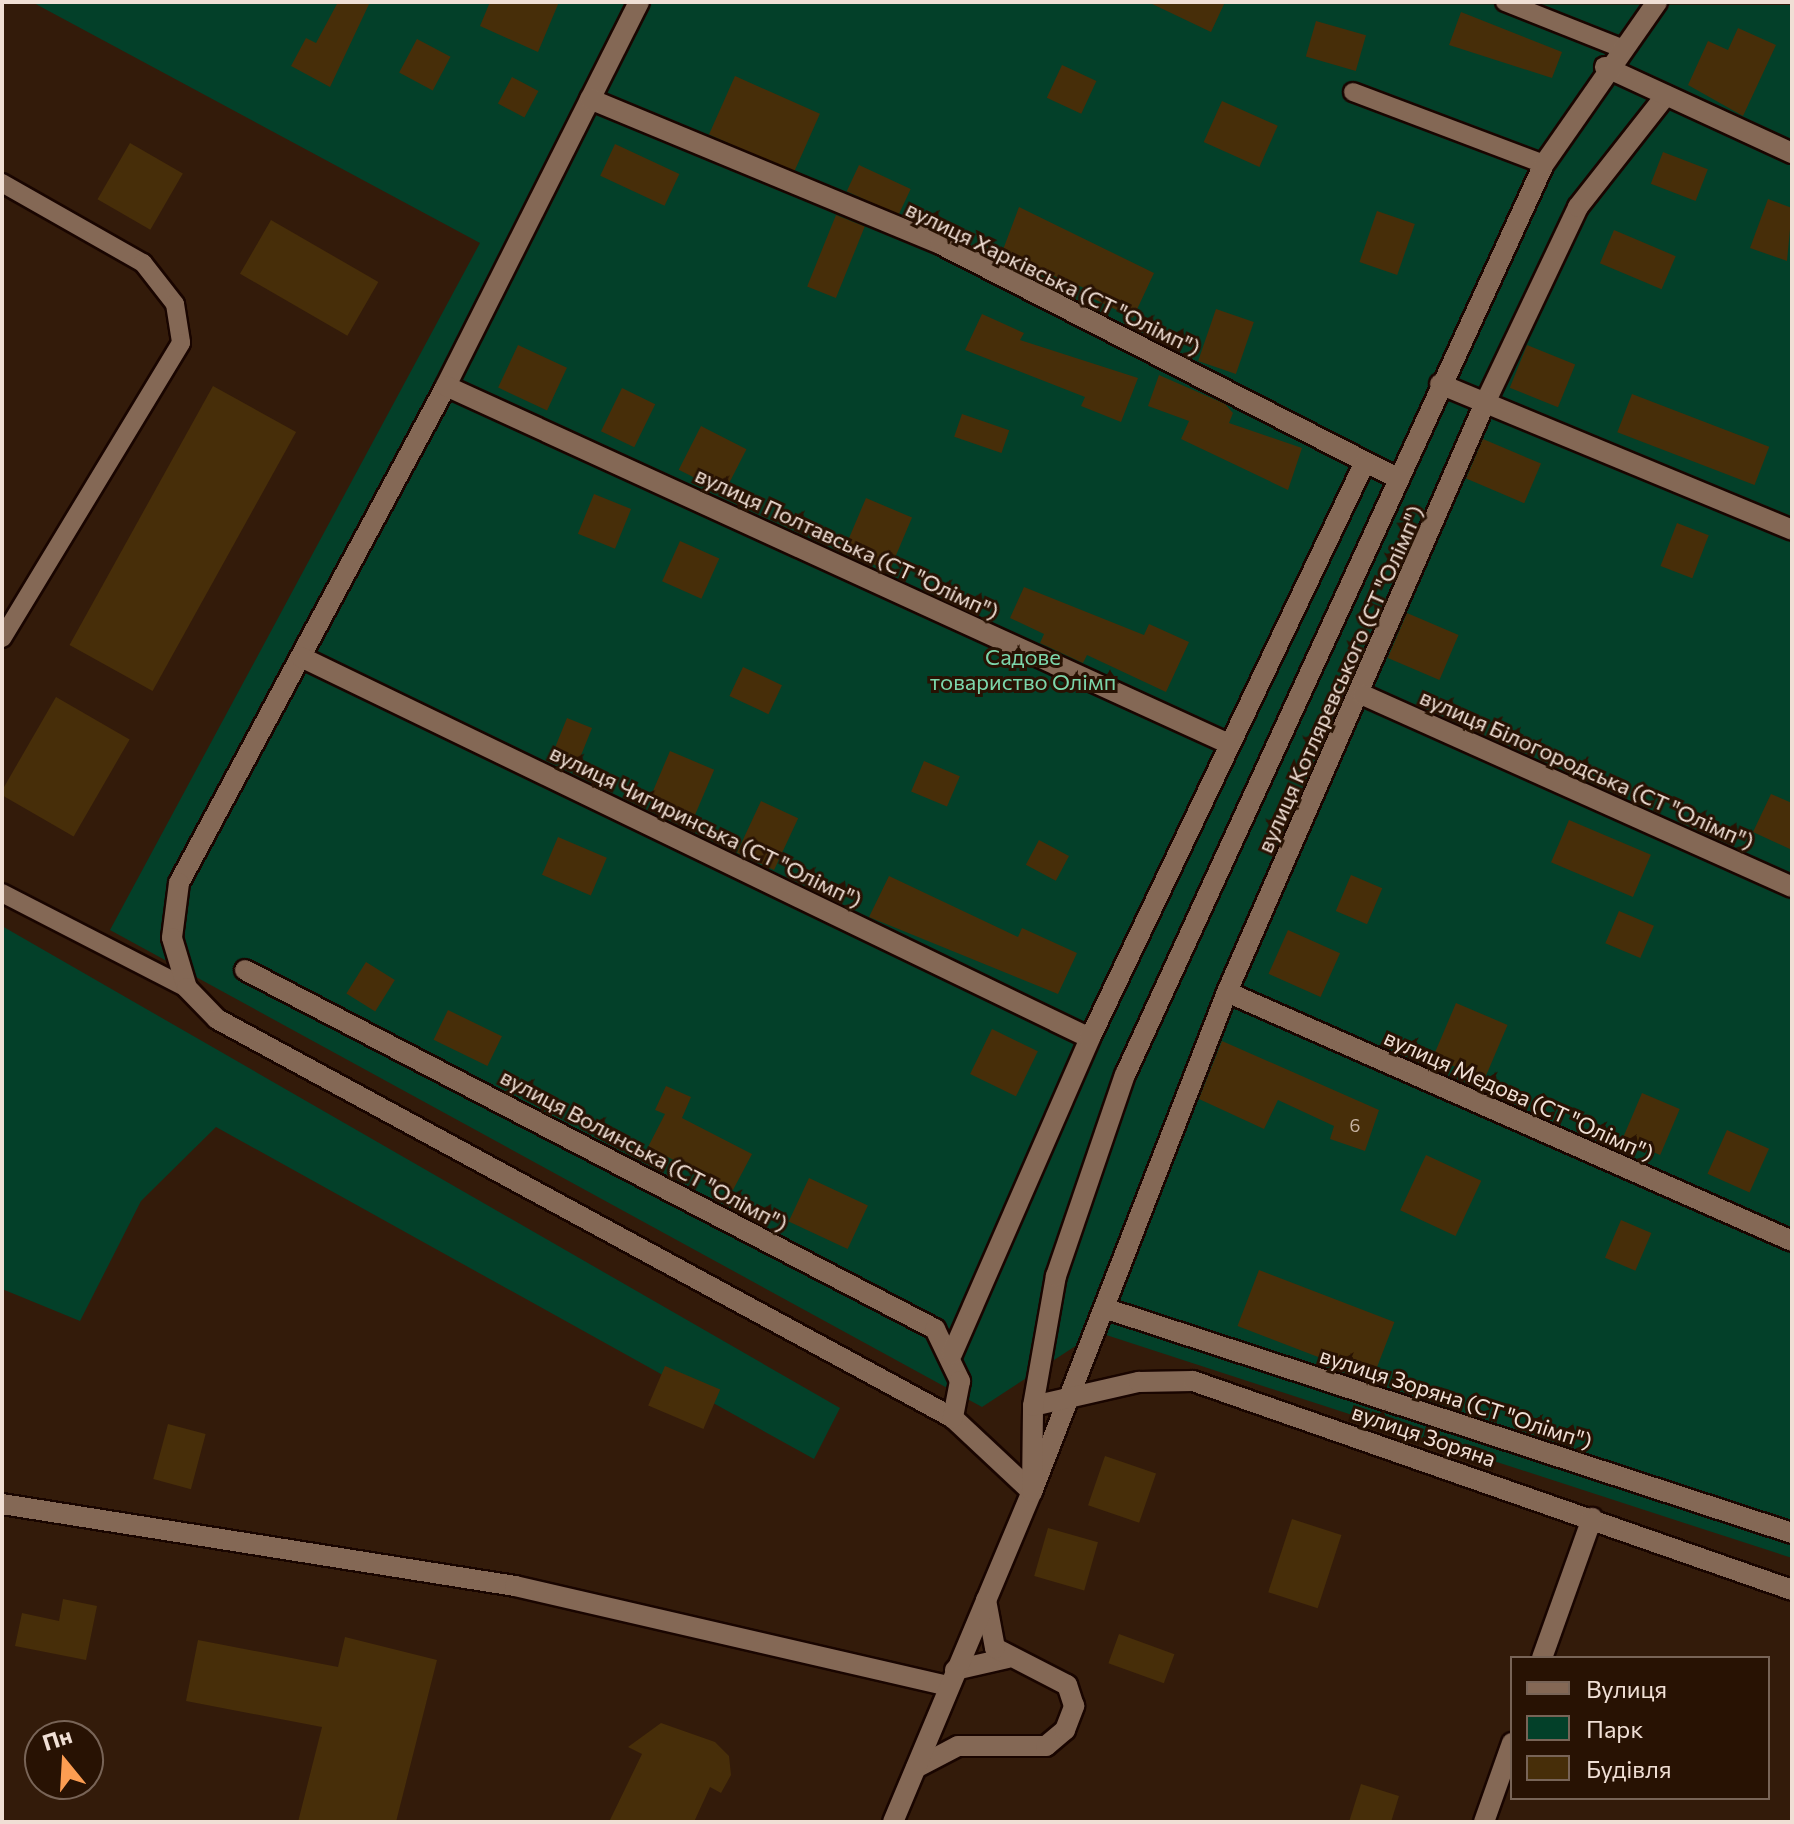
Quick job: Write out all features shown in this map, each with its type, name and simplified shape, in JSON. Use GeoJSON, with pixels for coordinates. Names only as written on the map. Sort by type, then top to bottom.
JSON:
{"type":"FeatureCollection","features":[{"type":"Feature","properties":{"kind":"street"},"geometry":{"type":"LineString","coordinates":[[639,2],[446,386],[179,883],[172,938],[187,988],[217,1019],[953,1418],[1032,1492]]}},
{"type":"Feature","properties":{"kind":"street"},"geometry":{"type":"LineString","coordinates":[[1032,1492],[1033,1406],[1056,1276],[1125,1075],[1440,384],[1544,164],[1605,67],[1657,2]]}},
{"type":"Feature","properties":{"kind":"street"},"geometry":{"type":"LineString","coordinates":[[1605,67],[1792,153]]}},
{"type":"Feature","properties":{"kind":"street","name":"вулиця Котляревського (СТ \"Олімп\")"},"geometry":{"type":"LineString","coordinates":[[952,1678],[1076,1396],[1104,1308],[1227,992],[1363,695],[1485,403],[1578,207],[1666,95]]}},
{"type":"Feature","properties":{"kind":"street","name":"вулиця Харківська (СТ \"Олімп\")"},"geometry":{"type":"LineString","coordinates":[[590,99],[940,244],[1399,479]]}},
{"type":"Feature","properties":{"kind":"street"},"geometry":{"type":"LineString","coordinates":[[1440,384],[1792,530]]}},
{"type":"Feature","properties":{"kind":"street","name":"вулиця Полтавська (СТ \"Олімп\")"},"geometry":{"type":"LineString","coordinates":[[446,386],[1229,744]]}},
{"type":"Feature","properties":{"kind":"street"},"geometry":{"type":"LineString","coordinates":[[953,1418],[960,1381],[952,1354],[1090,1038],[1365,462]]}},
{"type":"Feature","properties":{"kind":"street","name":"вулиця Чигиринська (СТ \"Олімп\")"},"geometry":{"type":"LineString","coordinates":[[301,657],[1090,1038]]}},
{"type":"Feature","properties":{"kind":"street","name":"вулиця Білогородська (СТ \"Олімп\")"},"geometry":{"type":"LineString","coordinates":[[1363,695],[1792,887]]}},
{"type":"Feature","properties":{"kind":"street","name":"вулиця Волинська (СТ \"Олімп\")"},"geometry":{"type":"LineString","coordinates":[[245,970],[935,1329],[952,1354]]}},
{"type":"Feature","properties":{"kind":"street","name":"вулиця Медова (СТ \"Олімп\")"},"geometry":{"type":"LineString","coordinates":[[1227,992],[1792,1241]]}},
{"type":"Feature","properties":{"kind":"street","name":"вулиця Зоряна (СТ \"Олімп\")"},"geometry":{"type":"LineString","coordinates":[[1104,1308],[1792,1533]]}},
{"type":"Feature","properties":{"kind":"street","name":"вулиця Зоряна"},"geometry":{"type":"LineString","coordinates":[[1033,1406],[1139,1382],[1193,1381],[1792,1590]]}},
{"type":"Feature","properties":{"kind":"street"},"geometry":{"type":"LineString","coordinates":[[2,1504],[515,1586],[952,1678],[1008,1658]]}},
{"type":"Feature","properties":{"kind":"street"},"geometry":{"type":"LineString","coordinates":[[1543,1656],[1592,1518]]}},
{"type":"Feature","properties":{"kind":"street"},"geometry":{"type":"LineString","coordinates":[[916,1768],[958,1746],[1046,1746],[1065,1730],[1074,1706],[1067,1685],[1008,1658],[995,1648],[986,1600]]}},
{"type":"Feature","properties":{"kind":"street"},"geometry":{"type":"LineString","coordinates":[[892,1822],[952,1678]]}},
{"type":"Feature","properties":{"kind":"street"},"geometry":{"type":"LineString","coordinates":[[940,1707],[945,1734],[958,1746]]}},
{"type":"Feature","properties":{"kind":"street"},"geometry":{"type":"LineString","coordinates":[[1484,1822],[1510,1749]]}},
{"type":"Feature","properties":{"kind":"lane"},"geometry":{"type":"LineString","coordinates":[[1505,2],[1621,48]]}},
{"type":"Feature","properties":{"kind":"lane"},"geometry":{"type":"LineString","coordinates":[[1353,92],[1544,164]]}},
{"type":"Feature","properties":{"kind":"lane"},"geometry":{"type":"LineString","coordinates":[[2,183],[143,263],[175,304],[181,343],[2,638]]}},
{"type":"Feature","properties":{"kind":"lane"},"geometry":{"type":"LineString","coordinates":[[2,893],[187,988]]}},
{"type":"Feature","properties":{"kind":"green space","name":"Садове товариство Олімп"},"geometry":{"type":"Polygon","coordinates":[[[32,2],[1792,5],[1792,1558],[1097,1332],[982,1407],[110,930],[480,243],[32,2]]]}},
{"type":"Feature","properties":{"kind":"green space"},"geometry":{"type":"Polygon","coordinates":[[[2,926],[840,1408],[814,1459],[216,1127],[141,1201],[80,1321],[2,1289],[2,926]]]}},
{"type":"Feature","properties":{"kind":"building"},"geometry":{"type":"Polygon","coordinates":[[[338,2],[370,2],[330,87],[291,66],[306,38],[316,43],[338,2]]]}},
{"type":"Feature","properties":{"kind":"building"},"geometry":{"type":"Polygon","coordinates":[[[490,2],[559,2],[538,52],[480,26],[490,2]]]}},
{"type":"Feature","properties":{"kind":"building"},"geometry":{"type":"Polygon","coordinates":[[[1148,2],[1225,2],[1211,32],[1148,2]]]}},
{"type":"Feature","properties":{"kind":"building"},"geometry":{"type":"Polygon","coordinates":[[[1461,12],[1562,52],[1552,78],[1449,45],[1461,12]]]}},
{"type":"Feature","properties":{"kind":"building"},"geometry":{"type":"Polygon","coordinates":[[[1316,21],[1366,35],[1356,71],[1306,57],[1316,21]]]}},
{"type":"Feature","properties":{"kind":"building"},"geometry":{"type":"Polygon","coordinates":[[[1738,28],[1776,45],[1743,116],[1688,85],[1708,41],[1728,50],[1738,28]]]}},
{"type":"Feature","properties":{"kind":"building"},"geometry":{"type":"Polygon","coordinates":[[[417,39],[451,57],[433,90],[399,73],[417,39]]]}},
{"type":"Feature","properties":{"kind":"building"},"geometry":{"type":"Polygon","coordinates":[[[1062,65],[1096,81],[1081,114],[1047,98],[1062,65]]]}},
{"type":"Feature","properties":{"kind":"building"},"geometry":{"type":"Polygon","coordinates":[[[735,76],[820,114],[794,172],[709,134],[735,76]]]}},
{"type":"Feature","properties":{"kind":"building"},"geometry":{"type":"Polygon","coordinates":[[[512,77],[538,91],[524,118],[498,103],[512,77]]]}},
{"type":"Feature","properties":{"kind":"building"},"geometry":{"type":"Polygon","coordinates":[[[1222,101],[1278,126],[1259,167],[1204,142],[1222,101]]]}},
{"type":"Feature","properties":{"kind":"building"},"geometry":{"type":"Polygon","coordinates":[[[130,143],[183,174],[150,230],[98,199],[130,143]]]}},
{"type":"Feature","properties":{"kind":"building"},"geometry":{"type":"Polygon","coordinates":[[[615,144],[679,174],[665,206],[600,176],[615,144]]]}},
{"type":"Feature","properties":{"kind":"building"},"geometry":{"type":"Polygon","coordinates":[[[1663,152],[1708,169],[1696,201],[1651,184],[1663,152]]]}},
{"type":"Feature","properties":{"kind":"building"},"geometry":{"type":"Polygon","coordinates":[[[859,165],[911,189],[898,215],[847,191],[859,165]]]}},
{"type":"Feature","properties":{"kind":"building"},"geometry":{"type":"Polygon","coordinates":[[[1768,199],[1792,208],[1787,261],[1750,248],[1768,199]]]}},
{"type":"Feature","properties":{"kind":"building"},"geometry":{"type":"Polygon","coordinates":[[[1019,207],[1154,273],[1133,318],[1090,297],[1092,291],[1001,255],[1019,207]]]}},
{"type":"Feature","properties":{"kind":"building"},"geometry":{"type":"Polygon","coordinates":[[[1377,211],[1415,224],[1397,275],[1359,262],[1377,211]]]}},
{"type":"Feature","properties":{"kind":"building"},"geometry":{"type":"Polygon","coordinates":[[[836,215],[865,227],[836,298],[807,286],[836,215]]]}},
{"type":"Feature","properties":{"kind":"building"},"geometry":{"type":"Polygon","coordinates":[[[271,220],[378,282],[347,336],[240,274],[271,220]]]}},
{"type":"Feature","properties":{"kind":"building"},"geometry":{"type":"Polygon","coordinates":[[[1614,230],[1676,256],[1662,289],[1600,263],[1614,230]]]}},
{"type":"Feature","properties":{"kind":"building"},"geometry":{"type":"Polygon","coordinates":[[[1216,309],[1254,322],[1236,374],[1198,361],[1216,309]]]}},
{"type":"Feature","properties":{"kind":"building"},"geometry":{"type":"Polygon","coordinates":[[[982,314],[1024,333],[1020,340],[1138,378],[1121,422],[1081,406],[1085,397],[965,350],[982,314]]]}},
{"type":"Feature","properties":{"kind":"building"},"geometry":{"type":"Polygon","coordinates":[[[518,345],[567,368],[547,410],[498,388],[518,345]]]}},
{"type":"Feature","properties":{"kind":"building"},"geometry":{"type":"Polygon","coordinates":[[[1527,345],[1575,364],[1558,407],[1510,388],[1527,345]]]}},
{"type":"Feature","properties":{"kind":"building"},"geometry":{"type":"Polygon","coordinates":[[[1159,375],[1225,404],[1233,413],[1229,423],[1302,448],[1288,490],[1181,439],[1189,421],[1148,406],[1159,375]]]}},
{"type":"Feature","properties":{"kind":"building"},"geometry":{"type":"Polygon","coordinates":[[[213,386],[296,432],[153,691],[69,645],[213,386]]]}},
{"type":"Feature","properties":{"kind":"building"},"geometry":{"type":"Polygon","coordinates":[[[622,388],[655,404],[634,447],[601,431],[622,388]]]}},
{"type":"Feature","properties":{"kind":"building"},"geometry":{"type":"Polygon","coordinates":[[[1632,394],[1769,447],[1755,485],[1617,432],[1632,394]]]}},
{"type":"Feature","properties":{"kind":"building"},"geometry":{"type":"Polygon","coordinates":[[[962,414],[1009,430],[1001,453],[954,437],[962,414]]]}},
{"type":"Feature","properties":{"kind":"building"},"geometry":{"type":"Polygon","coordinates":[[[701,426],[746,449],[724,493],[679,470],[701,426]]]}},
{"type":"Feature","properties":{"kind":"building"},"geometry":{"type":"Polygon","coordinates":[[[1483,439],[1541,464],[1524,503],[1466,479],[1483,439]]]}},
{"type":"Feature","properties":{"kind":"building"},"geometry":{"type":"Polygon","coordinates":[[[594,494],[631,509],[615,549],[578,534],[594,494]]]}},
{"type":"Feature","properties":{"kind":"building"},"geometry":{"type":"Polygon","coordinates":[[[866,498],[912,518],[889,571],[843,551],[866,498]]]}},
{"type":"Feature","properties":{"kind":"building"},"geometry":{"type":"Polygon","coordinates":[[[1677,523],[1709,535],[1692,578],[1661,566],[1677,523]]]}},
{"type":"Feature","properties":{"kind":"building"},"geometry":{"type":"Polygon","coordinates":[[[680,541],[719,558],[701,599],[662,581],[680,541]]]}},
{"type":"Feature","properties":{"kind":"building"},"geometry":{"type":"Polygon","coordinates":[[[1024,587],[1144,635],[1149,624],[1189,642],[1166,692],[1087,655],[1083,663],[1040,643],[1044,634],[1010,618],[1024,587]]]}},
{"type":"Feature","properties":{"kind":"building"},"geometry":{"type":"Polygon","coordinates":[[[1407,613],[1459,635],[1439,680],[1388,658],[1407,613]]]}},
{"type":"Feature","properties":{"kind":"building"},"geometry":{"type":"Polygon","coordinates":[[[743,667],[782,685],[768,714],[729,696],[743,667]]]}},
{"type":"Feature","properties":{"kind":"building"},"geometry":{"type":"Polygon","coordinates":[[[56,697],[130,740],[74,836],[2,795],[56,697]]]}},
{"type":"Feature","properties":{"kind":"building"},"geometry":{"type":"Polygon","coordinates":[[[567,718],[592,728],[577,765],[552,755],[567,718]]]}},
{"type":"Feature","properties":{"kind":"building"},"geometry":{"type":"Polygon","coordinates":[[[670,751],[714,770],[693,819],[649,801],[670,751]]]}},
{"type":"Feature","properties":{"kind":"building"},"geometry":{"type":"Polygon","coordinates":[[[924,761],[960,776],[947,807],[911,791],[924,761]]]}},
{"type":"Feature","properties":{"kind":"building"},"geometry":{"type":"Polygon","coordinates":[[[1771,794],[1792,803],[1792,850],[1753,832],[1771,794]]]}},
{"type":"Feature","properties":{"kind":"building"},"geometry":{"type":"Polygon","coordinates":[[[761,801],[798,818],[774,870],[737,853],[761,801]]]}},
{"type":"Feature","properties":{"kind":"building"},"geometry":{"type":"Polygon","coordinates":[[[1569,820],[1651,855],[1633,897],[1551,862],[1569,820]]]}},
{"type":"Feature","properties":{"kind":"building"},"geometry":{"type":"Polygon","coordinates":[[[558,837],[607,858],[591,895],[542,875],[558,837]]]}},
{"type":"Feature","properties":{"kind":"building"},"geometry":{"type":"Polygon","coordinates":[[[1039,840],[1069,856],[1056,881],[1026,865],[1039,840]]]}},
{"type":"Feature","properties":{"kind":"building"},"geometry":{"type":"Polygon","coordinates":[[[1351,875],[1382,888],[1367,924],[1336,911],[1351,875]]]}},
{"type":"Feature","properties":{"kind":"building"},"geometry":{"type":"Polygon","coordinates":[[[889,876],[1018,937],[1022,928],[1077,953],[1058,994],[869,917],[889,876]]]}},
{"type":"Feature","properties":{"kind":"building"},"geometry":{"type":"Polygon","coordinates":[[[1619,911],[1654,926],[1640,958],[1605,943],[1619,911]]]}},
{"type":"Feature","properties":{"kind":"building"},"geometry":{"type":"Polygon","coordinates":[[[1288,930],[1340,953],[1321,997],[1268,974],[1288,930]]]}},
{"type":"Feature","properties":{"kind":"building"},"geometry":{"type":"Polygon","coordinates":[[[366,962],[395,980],[375,1011],[346,993],[366,962]]]}},
{"type":"Feature","properties":{"kind":"building"},"geometry":{"type":"Polygon","coordinates":[[[1456,1003],[1508,1025],[1484,1079],[1433,1057],[1456,1003]]]}},
{"type":"Feature","properties":{"kind":"building"},"geometry":{"type":"Polygon","coordinates":[[[448,1010],[502,1036],[487,1066],[434,1040],[448,1010]]]}},
{"type":"Feature","properties":{"kind":"building"},"geometry":{"type":"Polygon","coordinates":[[[992,1029],[1038,1051],[1016,1096],[970,1074],[992,1029]]]}},
{"type":"Feature","properties":{"kind":"building"},"geometry":{"type":"Polygon","coordinates":[[[1222,1041],[1379,1110],[1365,1151],[1330,1139],[1334,1126],[1278,1100],[1264,1129],[1199,1099],[1222,1041]]]}},
{"type":"Feature","properties":{"kind":"building"},"geometry":{"type":"Polygon","coordinates":[[[666,1086],[691,1097],[682,1118],[752,1154],[733,1190],[648,1147],[665,1114],[655,1110],[666,1086]]]}},
{"type":"Feature","properties":{"kind":"building"},"geometry":{"type":"Polygon","coordinates":[[[1642,1093],[1680,1109],[1660,1155],[1622,1139],[1642,1093]]]}},
{"type":"Feature","properties":{"kind":"building"},"geometry":{"type":"Polygon","coordinates":[[[1727,1130],[1769,1149],[1749,1193],[1707,1174],[1727,1130]]]}},
{"type":"Feature","properties":{"kind":"building"},"geometry":{"type":"Polygon","coordinates":[[[1426,1155],[1481,1181],[1456,1236],[1400,1210],[1426,1155]]]}},
{"type":"Feature","properties":{"kind":"building"},"geometry":{"type":"Polygon","coordinates":[[[809,1178],[868,1205],[848,1249],[789,1222],[809,1178]]]}},
{"type":"Feature","properties":{"kind":"building"},"geometry":{"type":"Polygon","coordinates":[[[1621,1220],[1651,1233],[1635,1271],[1605,1258],[1621,1220]]]}},
{"type":"Feature","properties":{"kind":"building"},"geometry":{"type":"Polygon","coordinates":[[[1259,1270],[1394,1322],[1373,1378],[1237,1326],[1259,1270]]]}},
{"type":"Feature","properties":{"kind":"building"},"geometry":{"type":"Polygon","coordinates":[[[665,1366],[720,1389],[703,1429],[648,1406],[665,1366]]]}},
{"type":"Feature","properties":{"kind":"building"},"geometry":{"type":"Polygon","coordinates":[[[168,1424],[206,1434],[191,1489],[153,1479],[168,1424]]]}},
{"type":"Feature","properties":{"kind":"building"},"geometry":{"type":"Polygon","coordinates":[[[1105,1456],[1156,1474],[1139,1523],[1088,1505],[1105,1456]]]}},
{"type":"Feature","properties":{"kind":"building"},"geometry":{"type":"Polygon","coordinates":[[[1292,1519],[1341,1535],[1318,1608],[1268,1592],[1292,1519]]]}},
{"type":"Feature","properties":{"kind":"building"},"geometry":{"type":"Polygon","coordinates":[[[1048,1528],[1098,1542],[1084,1590],[1034,1576],[1048,1528]]]}},
{"type":"Feature","properties":{"kind":"building"},"geometry":{"type":"Polygon","coordinates":[[[63,1599],[97,1606],[86,1660],[15,1646],[22,1613],[59,1621],[63,1599]]]}},
{"type":"Feature","properties":{"kind":"building"},"geometry":{"type":"Polygon","coordinates":[[[1119,1634],[1174,1654],[1164,1683],[1108,1663],[1119,1634]]]}},
{"type":"Feature","properties":{"kind":"building"},"geometry":{"type":"Polygon","coordinates":[[[345,1637],[437,1660],[396,1822],[298,1822],[322,1727],[186,1701],[198,1640],[338,1667],[345,1637]]]}},
{"type":"Feature","properties":{"kind":"building"},"geometry":{"type":"Polygon","coordinates":[[[661,1723],[715,1742],[729,1756],[731,1775],[721,1793],[710,1787],[694,1822],[609,1822],[642,1754],[628,1747],[661,1723]]]}},
{"type":"Feature","properties":{"kind":"building"},"geometry":{"type":"Polygon","coordinates":[[[1361,1784],[1399,1796],[1391,1822],[1349,1822],[1361,1784]]]}}]}
